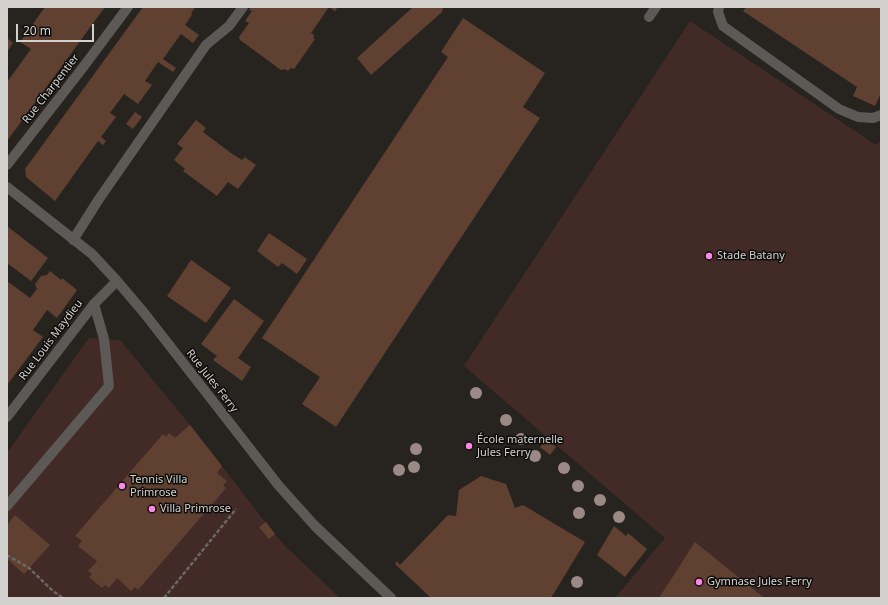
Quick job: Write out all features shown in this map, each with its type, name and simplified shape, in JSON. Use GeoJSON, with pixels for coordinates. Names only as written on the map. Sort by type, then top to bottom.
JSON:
{"type":"FeatureCollection","features":[{"type":"Feature","properties":{"kind":"street","name":"Rue Charpentier"},"geometry":{"type":"LineString","coordinates":[[7,165],[128,7]]}},
{"type":"Feature","properties":{"kind":"street"},"geometry":{"type":"LineString","coordinates":[[73,240],[99,199],[206,45],[229,26],[243,7]]}},
{"type":"Feature","properties":{"kind":"street"},"geometry":{"type":"LineString","coordinates":[[649,17],[656,7]]}},
{"type":"Feature","properties":{"kind":"street"},"geometry":{"type":"LineString","coordinates":[[719,7],[718,12],[723,26],[839,109],[858,117],[873,118],[881,115]]}},
{"type":"Feature","properties":{"kind":"street","name":"Rue Jules Ferry"},"geometry":{"type":"LineString","coordinates":[[7,186],[92,254],[145,314],[279,486],[316,526],[391,598]]}},
{"type":"Feature","properties":{"kind":"street","name":"Rue Louis Maydieu"},"geometry":{"type":"LineString","coordinates":[[7,417],[94,304],[117,281]]}},
{"type":"Feature","properties":{"kind":"street"},"geometry":{"type":"LineString","coordinates":[[7,506],[109,386],[104,339],[94,304]]}},
{"type":"Feature","properties":{"kind":"path"},"geometry":{"type":"LineString","coordinates":[[164,598],[236,509]]}},
{"type":"Feature","properties":{"kind":"path"},"geometry":{"type":"LineString","coordinates":[[7,555],[29,568],[53,591],[63,598]]}},
{"type":"Feature","properties":{"kind":"shaded area","name":"Stade Batany"},"geometry":{"type":"Polygon","coordinates":[[[690,21],[876,145],[881,140],[881,598],[615,598],[665,538],[464,366],[690,21]]]}},
{"type":"Feature","properties":{"kind":"shaded area","name":"Tennis Villa Primrose"},"geometry":{"type":"Polygon","coordinates":[[[89,338],[120,340],[190,425],[284,545],[340,598],[7,598],[7,453],[89,338]]]}},
{"type":"Feature","properties":{"kind":"building"},"geometry":{"type":"Polygon","coordinates":[[[45,7],[105,7],[7,141],[7,82],[31,49],[20,42],[45,7]]]}},
{"type":"Feature","properties":{"kind":"building"},"geometry":{"type":"Polygon","coordinates":[[[143,7],[195,7],[191,14],[192,15],[185,25],[199,35],[193,43],[181,34],[163,59],[176,68],[173,72],[158,62],[145,81],[152,85],[138,104],[124,94],[110,113],[116,117],[101,137],[106,141],[103,145],[98,141],[55,201],[26,177],[25,169],[143,7]]]}},
{"type":"Feature","properties":{"kind":"building"},"geometry":{"type":"Polygon","coordinates":[[[251,7],[329,7],[311,33],[314,35],[313,38],[315,39],[294,69],[291,68],[288,71],[285,69],[281,70],[240,40],[239,37],[249,23],[245,21],[252,11],[249,10],[251,7]]]}},
{"type":"Feature","properties":{"kind":"building"},"geometry":{"type":"Polygon","coordinates":[[[329,7],[338,7],[335,11],[329,7]]]}},
{"type":"Feature","properties":{"kind":"building"},"geometry":{"type":"Polygon","coordinates":[[[413,7],[443,7],[442,12],[371,75],[357,58],[413,7]]]}},
{"type":"Feature","properties":{"kind":"building"},"geometry":{"type":"Polygon","coordinates":[[[746,7],[881,7],[881,93],[875,106],[853,96],[857,87],[743,11],[746,7]]]}},
{"type":"Feature","properties":{"kind":"building"},"geometry":{"type":"Polygon","coordinates":[[[463,18],[545,73],[523,107],[540,118],[336,427],[302,404],[320,377],[262,338],[448,57],[441,52],[463,18]]]}},
{"type":"Feature","properties":{"kind":"building"},"geometry":{"type":"Polygon","coordinates":[[[7,38],[13,43],[7,52],[7,38]]]}},
{"type":"Feature","properties":{"kind":"building"},"geometry":{"type":"Polygon","coordinates":[[[135,112],[142,117],[133,129],[126,124],[135,112]]]}},
{"type":"Feature","properties":{"kind":"building"},"geometry":{"type":"Polygon","coordinates":[[[196,120],[206,128],[203,132],[231,153],[242,160],[245,157],[256,165],[238,189],[228,182],[217,196],[183,171],[185,169],[174,160],[183,148],[177,144],[196,120]]]}},
{"type":"Feature","properties":{"kind":"building"},"geometry":{"type":"Polygon","coordinates":[[[7,226],[48,258],[31,281],[7,263],[7,226]]]}},
{"type":"Feature","properties":{"kind":"building"},"geometry":{"type":"Polygon","coordinates":[[[269,233],[307,259],[297,274],[282,263],[278,267],[257,251],[269,233]]]}},
{"type":"Feature","properties":{"kind":"building"},"geometry":{"type":"Polygon","coordinates":[[[191,260],[231,288],[206,323],[167,296],[191,260]]]}},
{"type":"Feature","properties":{"kind":"building"},"geometry":{"type":"Polygon","coordinates":[[[50,271],[77,290],[57,318],[47,310],[33,330],[43,337],[7,385],[7,281],[30,298],[37,289],[35,284],[41,276],[47,275],[50,271]]]}},
{"type":"Feature","properties":{"kind":"building"},"geometry":{"type":"Polygon","coordinates":[[[234,299],[264,321],[238,358],[251,367],[242,381],[213,360],[217,356],[201,344],[234,299]]]}},
{"type":"Feature","properties":{"kind":"building","name":"Villa Primrose"},"geometry":{"type":"Polygon","coordinates":[[[190,425],[222,466],[217,473],[227,481],[223,485],[226,488],[138,590],[135,587],[131,591],[117,578],[109,588],[105,585],[102,588],[89,577],[92,574],[88,571],[97,561],[78,546],[82,541],[75,536],[163,434],[166,437],[169,433],[175,438],[190,425]]]}},
{"type":"Feature","properties":{"kind":"building"},"geometry":{"type":"Polygon","coordinates":[[[547,439],[556,447],[550,455],[540,447],[547,439]]]}},
{"type":"Feature","properties":{"kind":"building"},"geometry":{"type":"Polygon","coordinates":[[[481,476],[506,484],[515,508],[523,505],[585,542],[551,598],[431,598],[395,564],[397,561],[400,565],[448,515],[456,516],[459,490],[481,476]]]}},
{"type":"Feature","properties":{"kind":"building"},"geometry":{"type":"Polygon","coordinates":[[[15,515],[50,545],[24,574],[7,559],[7,525],[15,515]]]}},
{"type":"Feature","properties":{"kind":"building"},"geometry":{"type":"Polygon","coordinates":[[[266,522],[275,534],[269,539],[259,527],[266,522]]]}},
{"type":"Feature","properties":{"kind":"building"},"geometry":{"type":"Polygon","coordinates":[[[614,526],[626,536],[628,533],[647,549],[625,577],[597,555],[614,526]]]}},
{"type":"Feature","properties":{"kind":"building"},"geometry":{"type":"Polygon","coordinates":[[[695,542],[764,598],[659,598],[695,542]]]}},
{"type":"Feature","properties":{"kind":"place","name":"Stade Batany"},"geometry":{"type":"Point","coordinates":[709,256]}},
{"type":"Feature","properties":{"kind":"place","name":"École maternelle Jules Ferry"},"geometry":{"type":"Point","coordinates":[469,446]}},
{"type":"Feature","properties":{"kind":"place","name":"Tennis Villa Primrose"},"geometry":{"type":"Point","coordinates":[122,486]}},
{"type":"Feature","properties":{"kind":"place","name":"Villa Primrose"},"geometry":{"type":"Point","coordinates":[152,509]}},
{"type":"Feature","properties":{"kind":"place","name":"Gymnase Jules Ferry"},"geometry":{"type":"Point","coordinates":[699,582]}}]}
